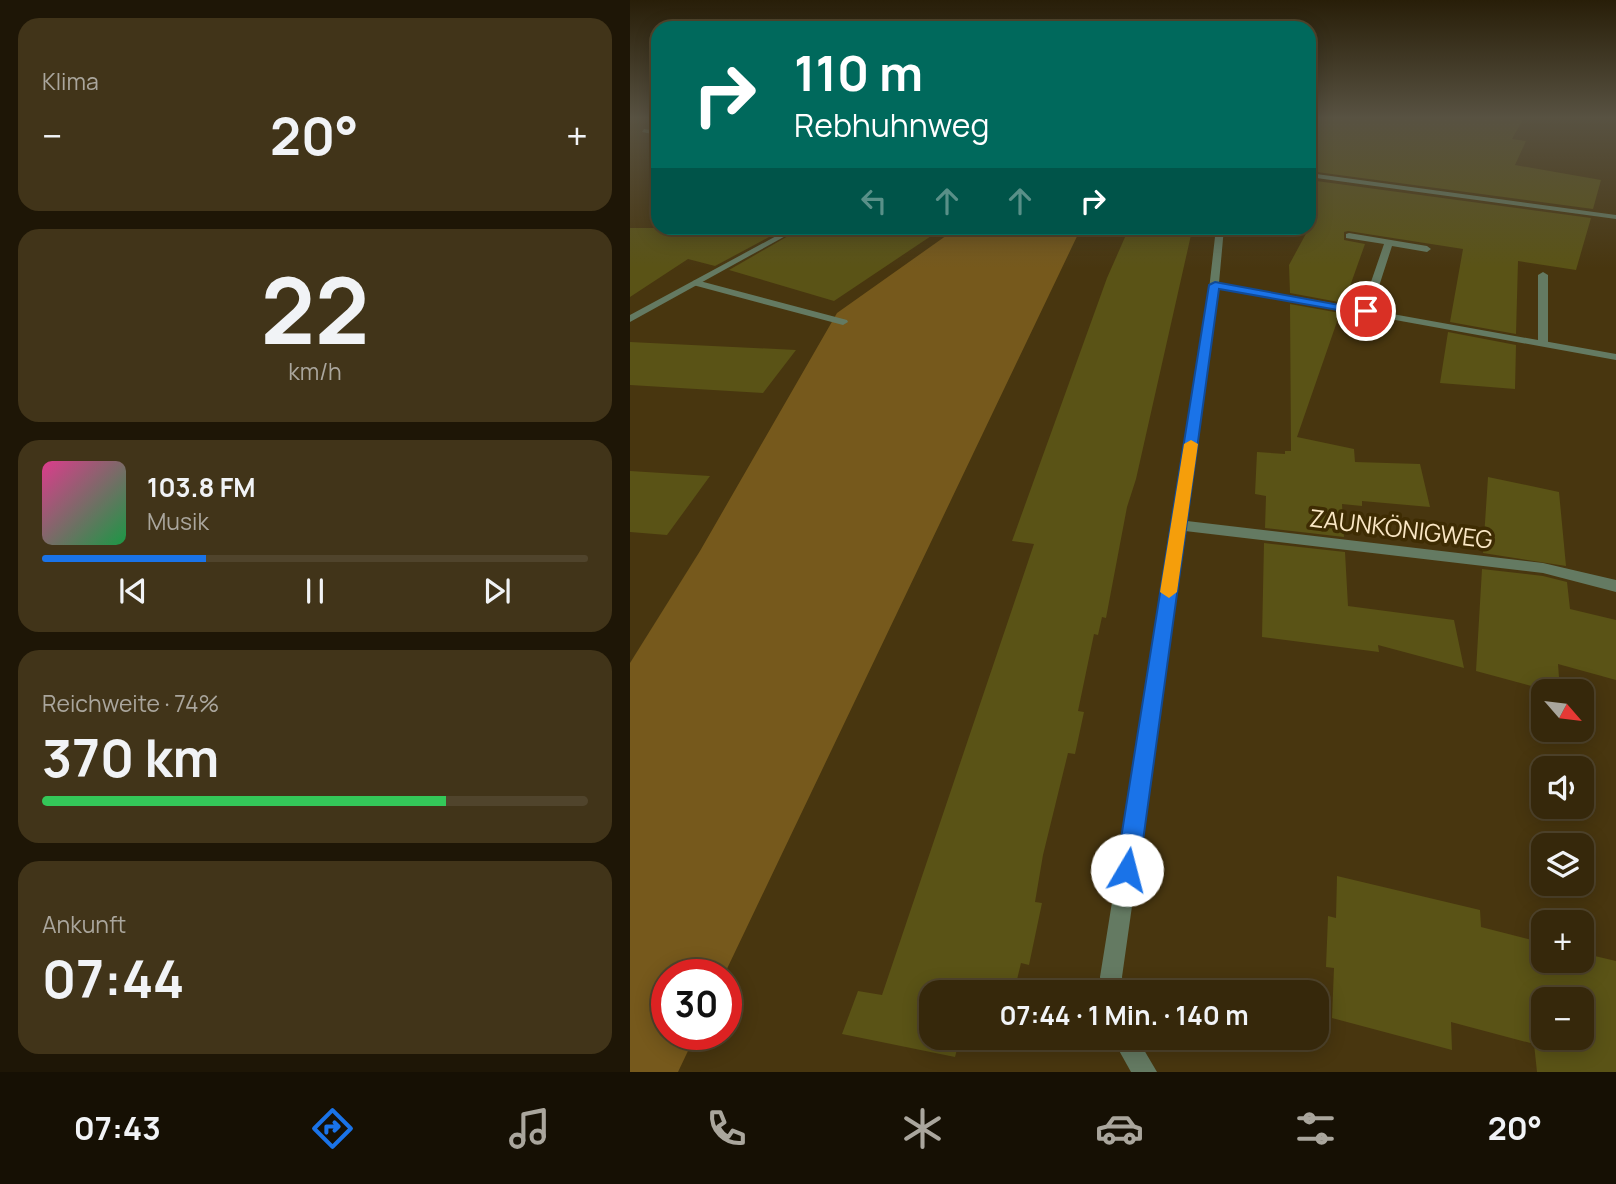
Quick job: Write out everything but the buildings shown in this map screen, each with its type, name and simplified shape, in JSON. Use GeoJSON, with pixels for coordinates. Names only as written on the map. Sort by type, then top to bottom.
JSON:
{"type":"FeatureCollection","features":[{"type":"Feature","properties":{"kind":"street"},"geometry":{"type":"LineString","coordinates":[[1316,176],[1616,217]]}},
{"type":"Feature","properties":{"kind":"street"},"geometry":{"type":"LineString","coordinates":[[630,319],[783,235]]}},
{"type":"Feature","properties":{"kind":"street"},"geometry":{"type":"LineString","coordinates":[[1111,980],[1215,285],[1219,235]]}},
{"type":"Feature","properties":{"kind":"street"},"geometry":{"type":"LineString","coordinates":[[1349,236],[1427,249]]}},
{"type":"Feature","properties":{"kind":"street"},"geometry":{"type":"LineString","coordinates":[[1366,311],[1389,243]]}},
{"type":"Feature","properties":{"kind":"street"},"geometry":{"type":"LineString","coordinates":[[1543,275],[1543,343]]}},
{"type":"Feature","properties":{"kind":"street"},"geometry":{"type":"LineString","coordinates":[[696,283],[843,321]]}},
{"type":"Feature","properties":{"kind":"street"},"geometry":{"type":"LineString","coordinates":[[1215,285],[1616,356]]}},
{"type":"Feature","properties":{"kind":"street","name":"ZAUNKÖNIGWEG"},"geometry":{"type":"LineString","coordinates":[[1179,525],[1542,568],[1616,586]]}},
{"type":"Feature","properties":{"kind":"street"},"geometry":{"type":"LineString","coordinates":[[1131,1050],[1144,1072]]}},
{"type":"Feature","properties":{"kind":"shaded area"},"geometry":{"type":"Polygon","coordinates":[[[947,235],[1078,235],[732,959],[651,959],[651,1050],[688,1050],[678,1072],[630,1072],[630,663],[700,551],[837,313],[947,235]]]}},
{"type":"Feature","properties":{"kind":"slow traffic"},"geometry":{"type":"LineString","coordinates":[[1169,592],[1191,444]]}},
{"type":"Feature","properties":{"kind":"route"},"geometry":{"type":"LineString","coordinates":[[1127,870],[1215,285],[1366,311]]}}]}
